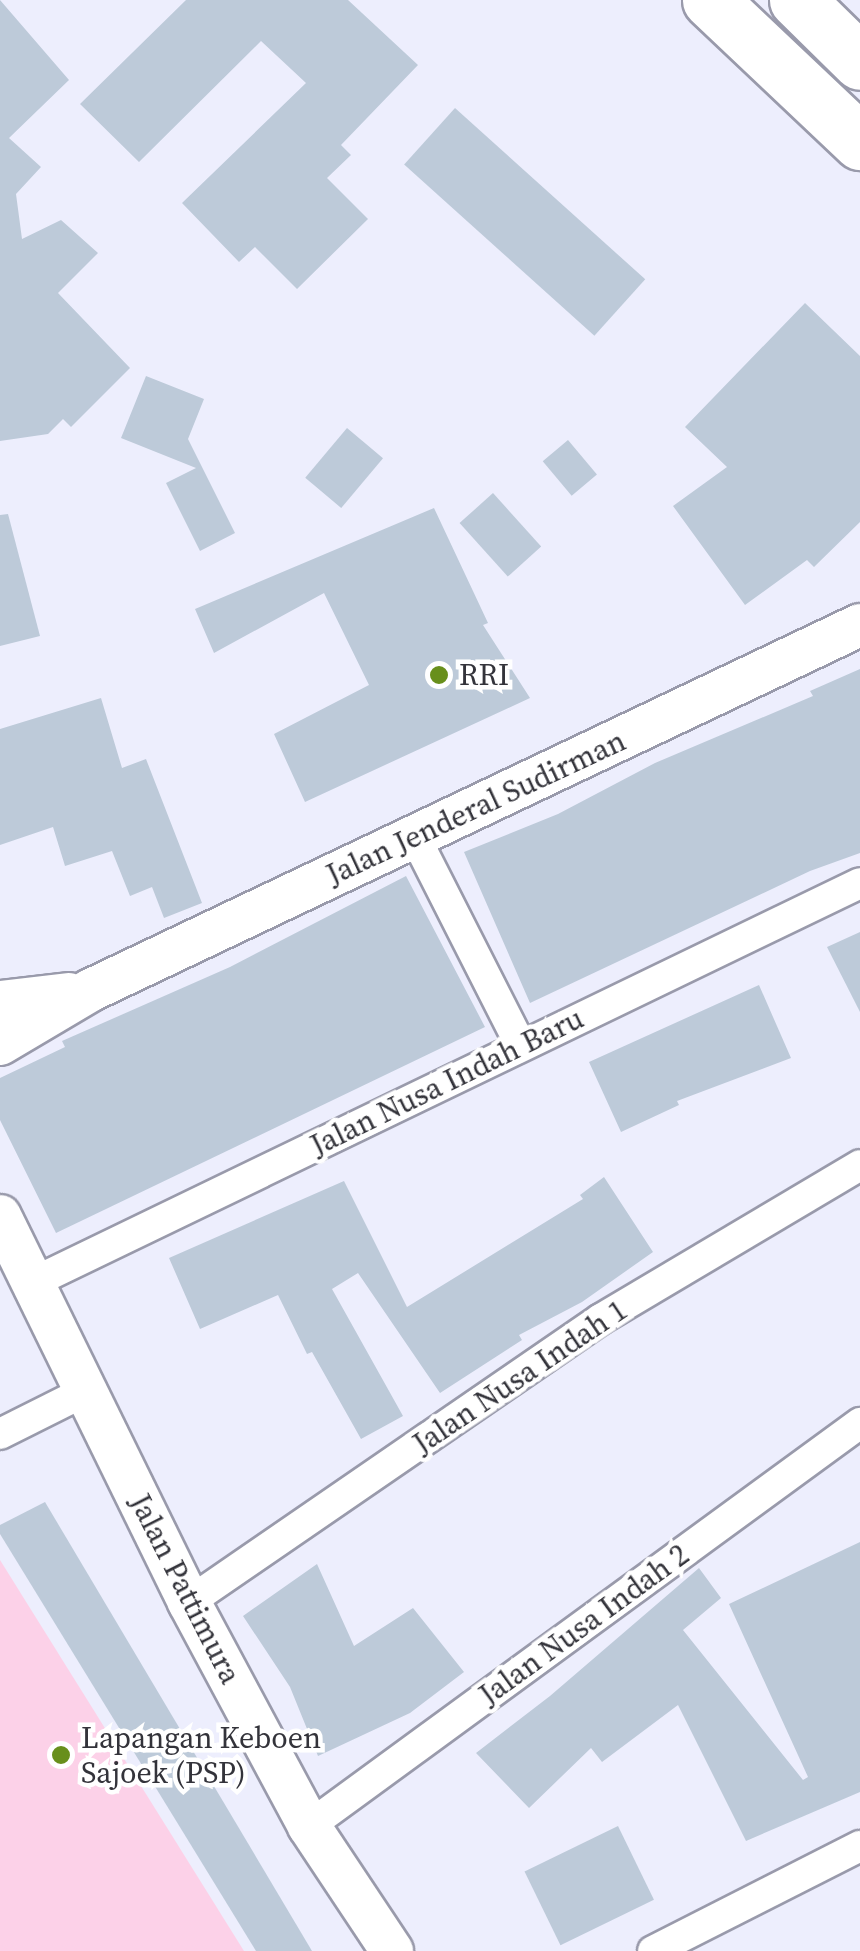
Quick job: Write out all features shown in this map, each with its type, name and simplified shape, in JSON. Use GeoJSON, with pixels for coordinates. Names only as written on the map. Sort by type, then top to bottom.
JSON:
{"type":"FeatureCollection","features":[{"type":"Feature","properties":{"kind":"highway"},"geometry":{"type":"LineString","coordinates":[[710,0],[860,142]]}},
{"type":"Feature","properties":{"kind":"highway"},"geometry":{"type":"LineString","coordinates":[[796,0],[860,62]]}},
{"type":"Feature","properties":{"kind":"street","name":"Jalan Jenderal Sudirman"},"geometry":{"type":"LineString","coordinates":[[0,1044],[91,990],[860,625]]}},
{"type":"Feature","properties":{"kind":"street"},"geometry":{"type":"LineString","coordinates":[[415,836],[521,1046]]}},
{"type":"Feature","properties":{"kind":"street","name":"Jalan Nusa Indah Baru"},"geometry":{"type":"LineString","coordinates":[[34,1282],[860,883]]}},
{"type":"Feature","properties":{"kind":"street","name":"Jalan Jenderal Sudirman"},"geometry":{"type":"LineString","coordinates":[[0,1002],[91,990]]}},
{"type":"Feature","properties":{"kind":"street","name":"Jalan Nusa Indah 1"},"geometry":{"type":"LineString","coordinates":[[190,1602],[601,1319],[860,1166]]}},
{"type":"Feature","properties":{"kind":"street","name":"Jalan Pattimura"},"geometry":{"type":"LineString","coordinates":[[0,1216],[190,1602],[309,1826],[392,1951]]}},
{"type":"Feature","properties":{"kind":"street"},"geometry":{"type":"LineString","coordinates":[[0,1434],[88,1390]]}},
{"type":"Feature","properties":{"kind":"street","name":"Jalan Nusa Indah 2"},"geometry":{"type":"LineString","coordinates":[[309,1826],[860,1423]]}},
{"type":"Feature","properties":{"kind":"street"},"geometry":{"type":"LineString","coordinates":[[652,1951],[860,1846]]}},
{"type":"Feature","properties":{"kind":"shaded area","name":"Lapangan Keboen Sajoek (PSP)"},"geometry":{"type":"Polygon","coordinates":[[[0,1560],[244,1951],[0,1951],[0,1560]]]}},
{"type":"Feature","properties":{"kind":"building"},"geometry":{"type":"Polygon","coordinates":[[[0,0],[69,80],[9,138],[41,167],[16,194],[22,239],[61,220],[98,253],[58,293],[130,368],[71,427],[63,419],[48,434],[0,441],[0,0]]]}},
{"type":"Feature","properties":{"kind":"building"},"geometry":{"type":"Polygon","coordinates":[[[186,0],[348,0],[418,65],[341,145],[351,155],[327,178],[368,219],[297,289],[255,247],[239,262],[182,203],[306,83],[261,41],[139,162],[80,104],[186,0]]]}},
{"type":"Feature","properties":{"kind":"building"},"geometry":{"type":"Polygon","coordinates":[[[455,108],[645,279],[594,336],[404,164],[455,108]]]}},
{"type":"Feature","properties":{"kind":"building"},"geometry":{"type":"Polygon","coordinates":[[[805,303],[860,356],[860,522],[814,567],[807,560],[745,605],[673,506],[727,467],[685,427],[805,303]]]}},
{"type":"Feature","properties":{"kind":"building"},"geometry":{"type":"Polygon","coordinates":[[[146,376],[204,399],[188,439],[235,533],[200,551],[166,483],[196,468],[121,438],[146,376]]]}},
{"type":"Feature","properties":{"kind":"building"},"geometry":{"type":"Polygon","coordinates":[[[347,428],[383,458],[341,508],[305,478],[347,428]]]}},
{"type":"Feature","properties":{"kind":"building"},"geometry":{"type":"Polygon","coordinates":[[[568,440],[597,474],[572,496],[543,461],[568,440]]]}},
{"type":"Feature","properties":{"kind":"building"},"geometry":{"type":"Polygon","coordinates":[[[493,493],[541,547],[508,577],[460,523],[493,493]]]}},
{"type":"Feature","properties":{"kind":"building","name":"RRI"},"geometry":{"type":"Polygon","coordinates":[[[434,508],[488,623],[483,625],[530,698],[305,802],[274,734],[369,685],[324,593],[214,653],[195,609],[434,508]]]}},
{"type":"Feature","properties":{"kind":"building"},"geometry":{"type":"Polygon","coordinates":[[[8,514],[40,636],[0,646],[0,515],[8,514]]]}},
{"type":"Feature","properties":{"kind":"building"},"geometry":{"type":"Polygon","coordinates":[[[860,669],[860,853],[810,871],[530,1003],[464,852],[558,814],[655,763],[813,696],[810,691],[860,669]]]}},
{"type":"Feature","properties":{"kind":"building"},"geometry":{"type":"Polygon","coordinates":[[[101,698],[122,768],[146,759],[202,903],[164,918],[152,887],[130,896],[112,851],[65,866],[53,827],[0,845],[0,729],[101,698]]]}},
{"type":"Feature","properties":{"kind":"building"},"geometry":{"type":"Polygon","coordinates":[[[406,876],[485,1027],[56,1233],[0,1120],[0,1078],[65,1047],[62,1041],[230,967],[406,876]]]}},
{"type":"Feature","properties":{"kind":"building"},"geometry":{"type":"Polygon","coordinates":[[[860,932],[860,1012],[827,947],[860,932]]]}},
{"type":"Feature","properties":{"kind":"building"},"geometry":{"type":"Polygon","coordinates":[[[759,985],[791,1058],[677,1101],[679,1105],[621,1132],[589,1062],[759,985]]]}},
{"type":"Feature","properties":{"kind":"building"},"geometry":{"type":"Polygon","coordinates":[[[604,1177],[653,1252],[582,1302],[519,1335],[522,1340],[440,1393],[358,1273],[332,1289],[403,1416],[361,1439],[312,1352],[307,1354],[278,1295],[200,1329],[169,1258],[344,1181],[407,1307],[583,1199],[580,1195],[604,1177]]]}},
{"type":"Feature","properties":{"kind":"building"},"geometry":{"type":"Polygon","coordinates":[[[45,1502],[312,1951],[256,1951],[0,1534],[0,1525],[45,1502]]]}},
{"type":"Feature","properties":{"kind":"building"},"geometry":{"type":"Polygon","coordinates":[[[860,1542],[860,1792],[746,1841],[678,1705],[602,1762],[591,1748],[529,1808],[476,1753],[550,1696],[699,1568],[721,1598],[683,1630],[803,1780],[808,1777],[729,1604],[860,1542]]]}},
{"type":"Feature","properties":{"kind":"building"},"geometry":{"type":"Polygon","coordinates":[[[317,1564],[354,1646],[413,1608],[464,1672],[410,1713],[318,1756],[290,1687],[243,1616],[317,1564]]]}},
{"type":"Feature","properties":{"kind":"building"},"geometry":{"type":"Polygon","coordinates":[[[618,1826],[654,1900],[560,1945],[525,1872],[618,1826]]]}},
{"type":"Feature","properties":{"kind":"place","name":"RRI"},"geometry":{"type":"Point","coordinates":[439,675]}},
{"type":"Feature","properties":{"kind":"place","name":"Lapangan Keboen Sajoek (PSP)"},"geometry":{"type":"Point","coordinates":[61,1755]}}]}
